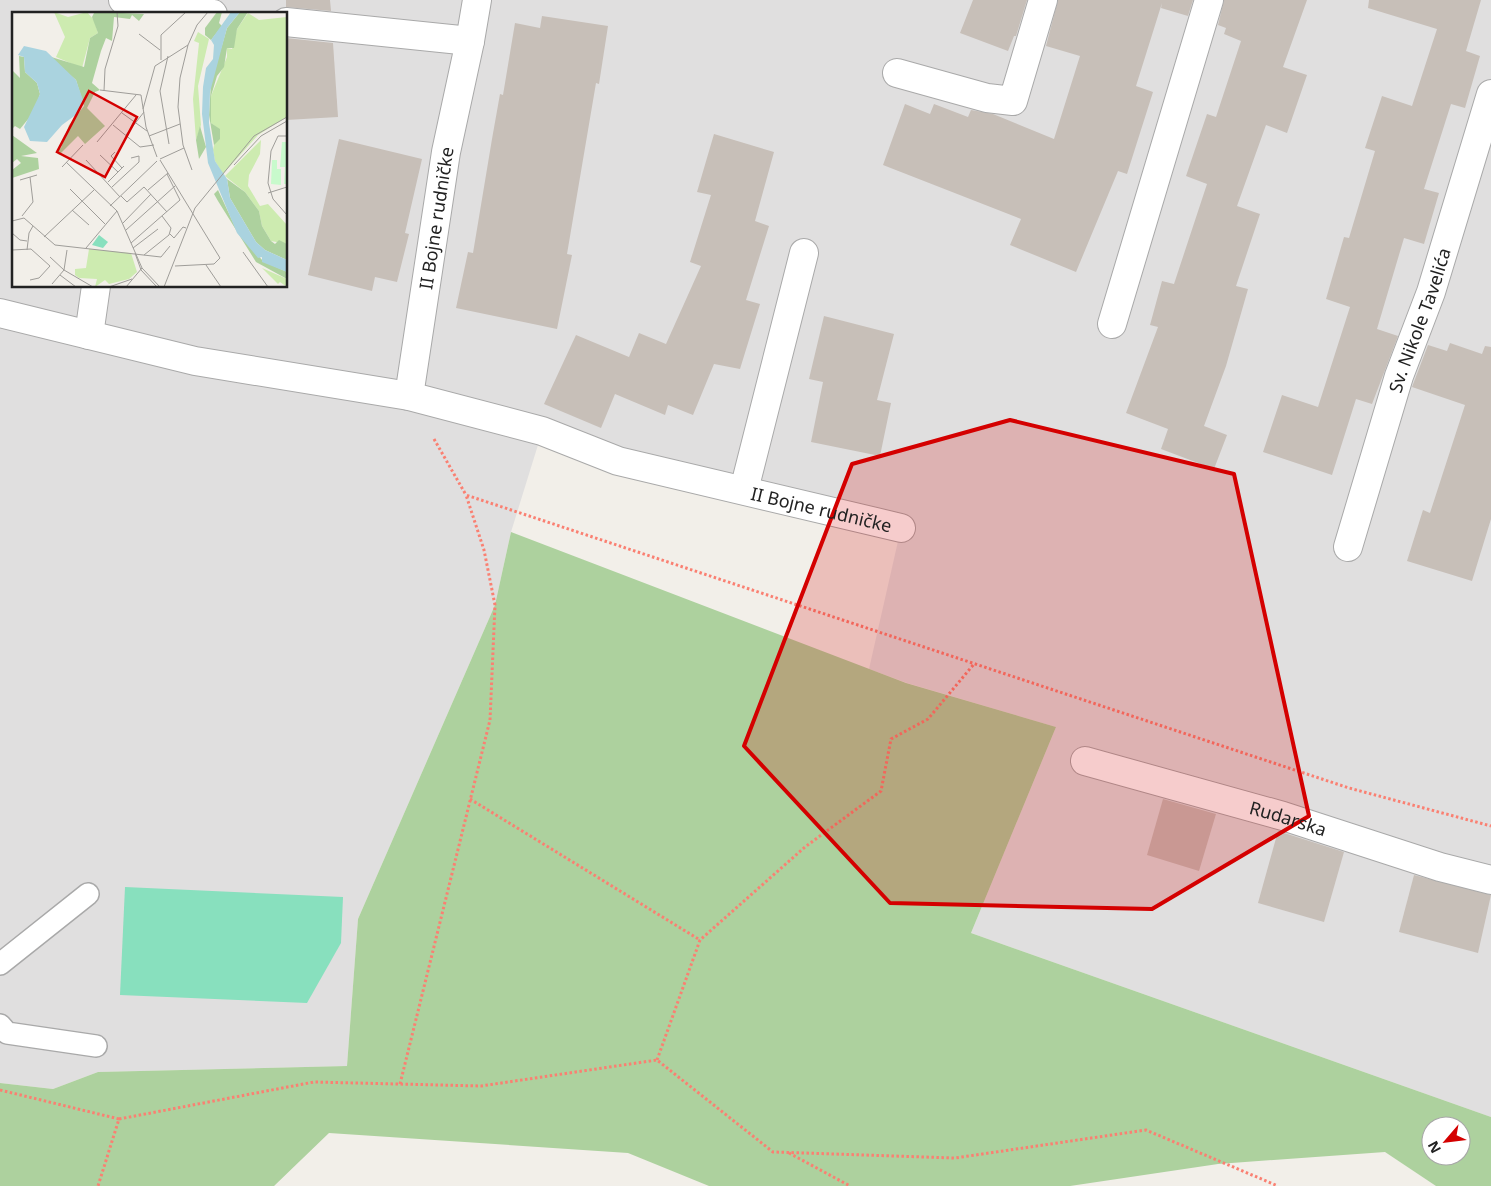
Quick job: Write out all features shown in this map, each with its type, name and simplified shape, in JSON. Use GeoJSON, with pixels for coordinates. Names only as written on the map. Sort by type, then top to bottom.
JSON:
{"type":"FeatureCollection","features":[{"type":"Feature","properties":{"kind":"street"},"geometry":{"type":"LineString","coordinates":[[123,0],[150,7],[195,12]]}},
{"type":"Feature","properties":{"kind":"street","name":"II Bojne rudničke"},"geometry":{"type":"LineString","coordinates":[[409,396],[446,152],[477,0]]}},
{"type":"Feature","properties":{"kind":"street"},"geometry":{"type":"LineString","coordinates":[[897,73],[987,98],[1012,101],[1043,0]]}},
{"type":"Feature","properties":{"kind":"street"},"geometry":{"type":"LineString","coordinates":[[1112,324],[1209,0]]}},
{"type":"Feature","properties":{"kind":"street"},"geometry":{"type":"LineString","coordinates":[[288,22],[470,41]]}},
{"type":"Feature","properties":{"kind":"street","name":"Sv. Nikole Tavelića"},"geometry":{"type":"LineString","coordinates":[[1348,547],[1399,376],[1431,292],[1491,94]]}},
{"type":"Feature","properties":{"kind":"street","name":"II Bojne rudničke"},"geometry":{"type":"LineString","coordinates":[[744,490],[804,253]]}},
{"type":"Feature","properties":{"kind":"street"},"geometry":{"type":"LineString","coordinates":[[90,335],[96,288]]}},
{"type":"Feature","properties":{"kind":"street","name":"II Bojne rudničke"},"geometry":{"type":"LineString","coordinates":[[0,312],[195,361],[409,396],[542,431],[618,461],[901,528]]}},
{"type":"Feature","properties":{"kind":"street","name":"Rudarska"},"geometry":{"type":"LineString","coordinates":[[1085,761],[1283,816],[1440,867],[1491,880]]}},
{"type":"Feature","properties":{"kind":"lane"},"geometry":{"type":"LineString","coordinates":[[0,964],[88,894]]}},
{"type":"Feature","properties":{"kind":"lane"},"geometry":{"type":"LineString","coordinates":[[0,1025],[7,1033],[96,1046]]}},
{"type":"Feature","properties":{"kind":"path"},"geometry":{"type":"LineString","coordinates":[[400,1084],[490,720],[495,605],[484,550],[466,495],[409,396]]}},
{"type":"Feature","properties":{"kind":"path"},"geometry":{"type":"LineString","coordinates":[[466,495],[1349,788],[1491,826]]}},
{"type":"Feature","properties":{"kind":"path"},"geometry":{"type":"LineString","coordinates":[[657,1060],[700,940],[805,847],[881,791],[891,740],[928,718],[974,664]]}},
{"type":"Feature","properties":{"kind":"path"},"geometry":{"type":"LineString","coordinates":[[470,799],[700,940]]}},
{"type":"Feature","properties":{"kind":"path"},"geometry":{"type":"LineString","coordinates":[[0,1090],[119,1119],[314,1082],[481,1086],[657,1060],[773,1152],[955,1158],[1146,1130],[1278,1186]]}},
{"type":"Feature","properties":{"kind":"path"},"geometry":{"type":"LineString","coordinates":[[98,1186],[119,1119]]}},
{"type":"Feature","properties":{"kind":"path"},"geometry":{"type":"LineString","coordinates":[[787,1152],[850,1186]]}},
{"type":"Feature","properties":{"kind":"highlighted area"},"geometry":{"type":"Polygon","coordinates":[[[1010,420],[1234,474],[1309,816],[1152,909],[890,903],[744,746],[852,464],[1010,420]]]}},
{"type":"Feature","properties":{"kind":"shaded area"},"geometry":{"type":"Polygon","coordinates":[[[0,0],[1491,0],[1491,1117],[971,933],[1056,727],[907,683],[869,669],[901,528],[542,432],[511,532],[495,605],[358,919],[347,1066],[98,1072],[53,1089],[0,1083],[0,0]]]}},
{"type":"Feature","properties":{"kind":"green space"},"geometry":{"type":"Polygon","coordinates":[[[511,532],[906,683],[1056,727],[971,933],[1491,1117],[1491,1186],[1436,1186],[1385,1152],[1218,1164],[1070,1186],[709,1186],[628,1153],[329,1133],[274,1186],[0,1186],[0,1083],[53,1089],[98,1072],[347,1066],[358,919],[495,605],[511,532]]]}},
{"type":"Feature","properties":{"kind":"green space"},"geometry":{"type":"Polygon","coordinates":[[[125,887],[343,897],[341,943],[307,1003],[120,995],[125,887]]]}},
{"type":"Feature","properties":{"kind":"building"},"geometry":{"type":"Polygon","coordinates":[[[286,0],[330,0],[331,11],[286,7],[286,0]]]}},
{"type":"Feature","properties":{"kind":"building"},"geometry":{"type":"Polygon","coordinates":[[[973,0],[1027,0],[1016,36],[1014,36],[1008,51],[960,33],[973,0]]]}},
{"type":"Feature","properties":{"kind":"building"},"geometry":{"type":"Polygon","coordinates":[[[1058,0],[1193,0],[1188,16],[1161,8],[1162,3],[1136,86],[1153,92],[1127,174],[1118,171],[1076,272],[1010,245],[1021,219],[883,165],[905,104],[930,114],[934,104],[968,117],[971,110],[993,114],[1054,139],[1080,56],[1046,46],[1058,0]]]}},
{"type":"Feature","properties":{"kind":"building"},"geometry":{"type":"Polygon","coordinates":[[[1224,0],[1307,0],[1283,67],[1307,75],[1287,133],[1266,125],[1237,206],[1260,214],[1236,286],[1248,289],[1226,366],[1204,426],[1227,435],[1214,469],[1161,449],[1168,429],[1126,413],[1158,327],[1150,325],[1162,281],[1174,284],[1207,184],[1186,176],[1207,114],[1216,117],[1241,41],[1224,34],[1226,28],[1218,25],[1224,0]]]}},
{"type":"Feature","properties":{"kind":"building"},"geometry":{"type":"Polygon","coordinates":[[[1369,0],[1481,0],[1466,51],[1480,56],[1465,108],[1451,104],[1424,189],[1439,193],[1424,244],[1404,238],[1377,329],[1398,336],[1372,404],[1356,399],[1332,475],[1263,452],[1282,395],[1318,407],[1350,307],[1326,299],[1344,237],[1349,238],[1375,151],[1365,148],[1382,96],[1412,106],[1437,29],[1368,8],[1369,0]]]}},
{"type":"Feature","properties":{"kind":"building"},"geometry":{"type":"Polygon","coordinates":[[[542,16],[608,26],[599,84],[596,83],[567,254],[572,255],[557,329],[456,308],[468,252],[473,253],[500,94],[503,95],[515,23],[540,28],[542,16]]]}},
{"type":"Feature","properties":{"kind":"building"},"geometry":{"type":"Polygon","coordinates":[[[288,38],[333,43],[338,117],[288,120],[288,38]]]}},
{"type":"Feature","properties":{"kind":"building"},"geometry":{"type":"Polygon","coordinates":[[[714,134],[774,152],[755,221],[769,226],[746,300],[760,304],[740,369],[714,364],[693,415],[668,405],[665,415],[615,394],[601,428],[544,404],[576,335],[629,357],[639,333],[666,344],[701,266],[690,262],[711,195],[697,192],[714,134]]]}},
{"type":"Feature","properties":{"kind":"building"},"geometry":{"type":"Polygon","coordinates":[[[339,139],[422,159],[405,233],[409,234],[397,282],[375,277],[372,291],[308,275],[339,139]]]}},
{"type":"Feature","properties":{"kind":"building"},"geometry":{"type":"Polygon","coordinates":[[[824,316],[894,334],[877,400],[891,403],[880,456],[811,442],[823,382],[809,379],[824,316]]]}},
{"type":"Feature","properties":{"kind":"building"},"geometry":{"type":"Polygon","coordinates":[[[1450,343],[1482,354],[1485,346],[1491,347],[1491,519],[1472,581],[1407,561],[1423,510],[1430,513],[1465,405],[1412,387],[1428,345],[1447,351],[1450,343]]]}},
{"type":"Feature","properties":{"kind":"building"},"geometry":{"type":"Polygon","coordinates":[[[1163,799],[1216,814],[1199,871],[1147,855],[1163,799]]]}},
{"type":"Feature","properties":{"kind":"building"},"geometry":{"type":"Polygon","coordinates":[[[1278,831],[1344,852],[1324,922],[1258,903],[1278,831]]]}},
{"type":"Feature","properties":{"kind":"building"},"geometry":{"type":"Polygon","coordinates":[[[1414,875],[1491,895],[1478,953],[1399,932],[1414,875]]]}}]}
